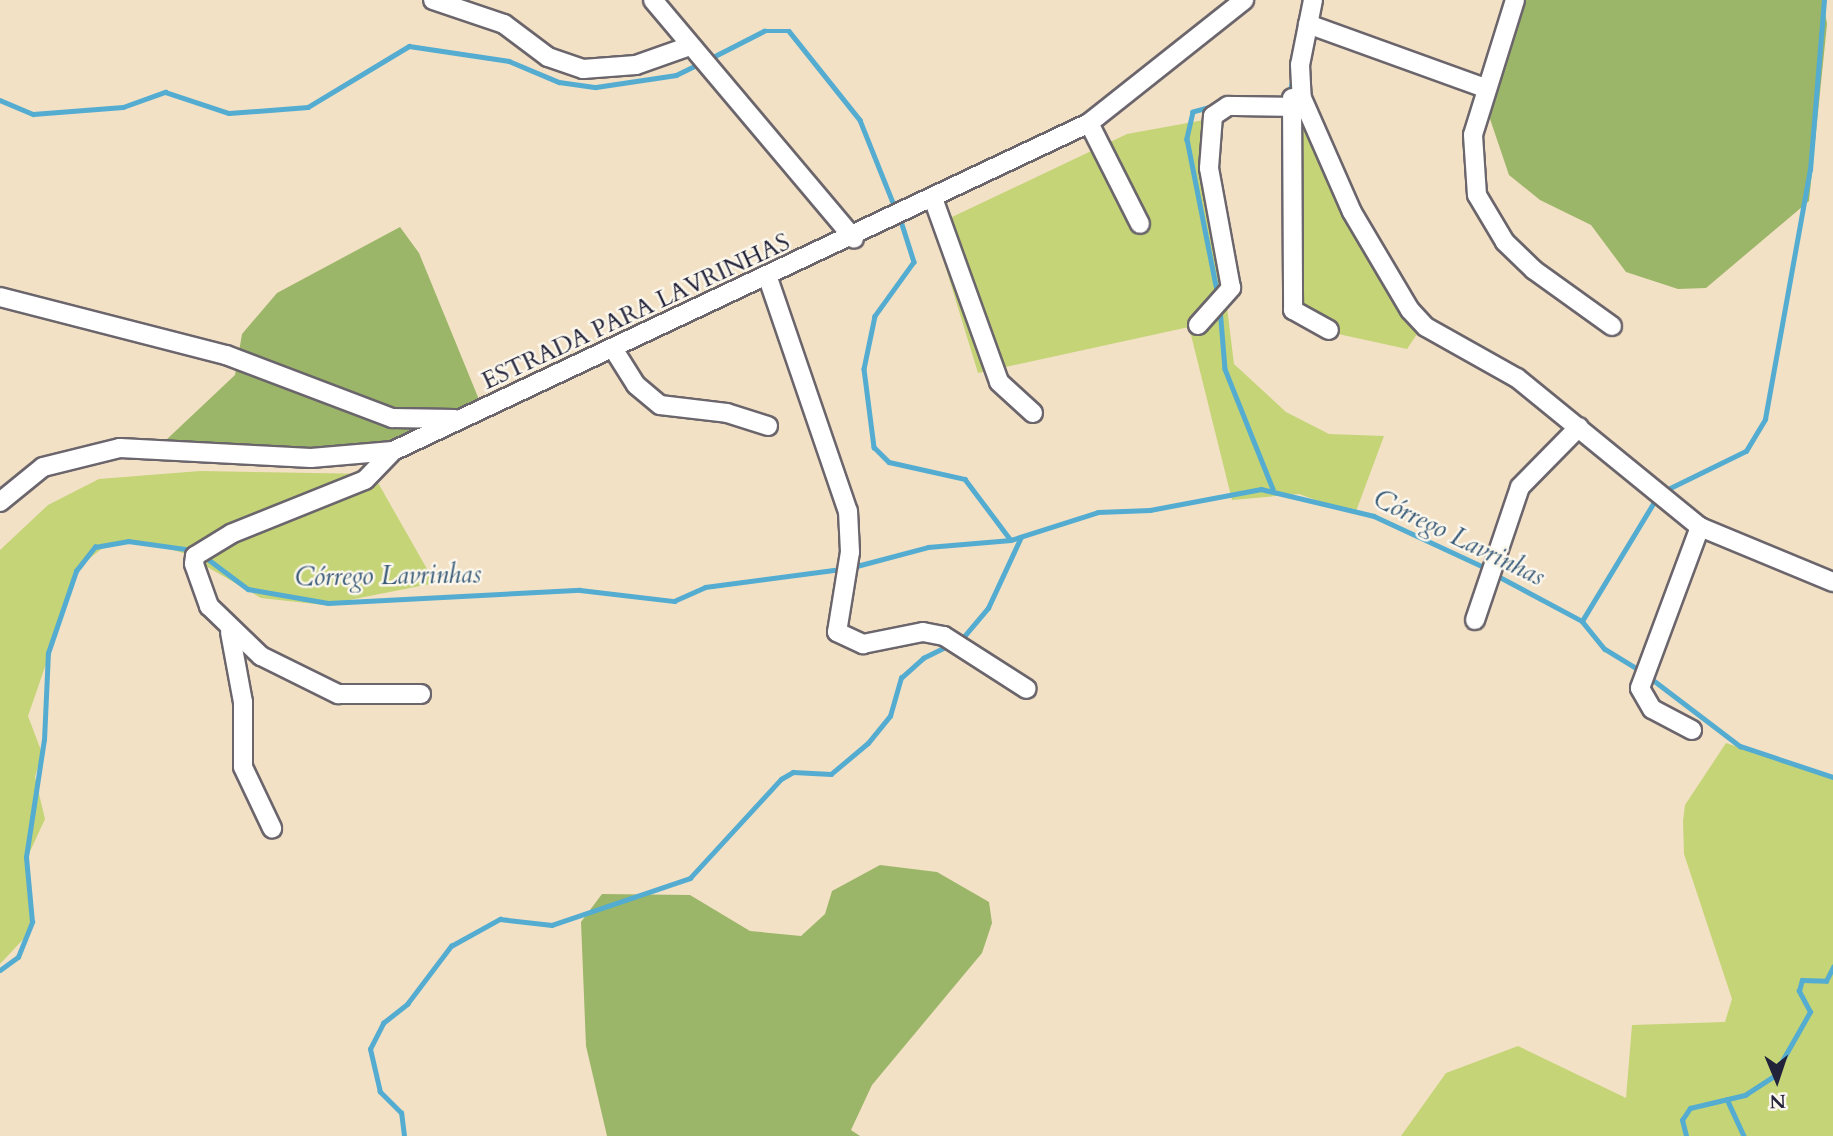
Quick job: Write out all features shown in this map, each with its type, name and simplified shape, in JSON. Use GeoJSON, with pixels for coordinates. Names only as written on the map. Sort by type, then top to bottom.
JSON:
{"type":"FeatureCollection","features":[{"type":"Feature","properties":{"kind":"street"},"geometry":{"type":"LineString","coordinates":[[433,0],[504,24],[548,57],[583,69],[636,65],[690,46]]}},
{"type":"Feature","properties":{"kind":"street"},"geometry":{"type":"LineString","coordinates":[[653,0],[853,239]]}},
{"type":"Feature","properties":{"kind":"street","name":"ESTRADA PARA LAVRINHAS"},"geometry":{"type":"LineString","coordinates":[[0,502],[43,467],[120,448],[311,458],[393,451],[934,201],[1089,123],[1244,0]]}},
{"type":"Feature","properties":{"kind":"street"},"geometry":{"type":"LineString","coordinates":[[1313,0],[1299,86],[1290,107],[1293,310],[1329,330]]}},
{"type":"Feature","properties":{"kind":"street"},"geometry":{"type":"LineString","coordinates":[[1515,0],[1485,88],[1471,155],[1487,216],[1534,270],[1612,327]]}},
{"type":"Feature","properties":{"kind":"street"},"geometry":{"type":"LineString","coordinates":[[1308,24],[1485,88]]}},
{"type":"Feature","properties":{"kind":"street"},"geometry":{"type":"LineString","coordinates":[[1299,86],[1352,212],[1410,310],[1426,327],[1494,361],[1700,527],[1833,582]]}},
{"type":"Feature","properties":{"kind":"street"},"geometry":{"type":"LineString","coordinates":[[1198,325],[1231,288],[1209,168],[1213,116],[1228,106],[1290,107]]}},
{"type":"Feature","properties":{"kind":"street"},"geometry":{"type":"LineString","coordinates":[[1089,123],[1140,224]]}},
{"type":"Feature","properties":{"kind":"street"},"geometry":{"type":"LineString","coordinates":[[934,201],[999,382],[1032,413]]}},
{"type":"Feature","properties":{"kind":"street"},"geometry":{"type":"LineString","coordinates":[[768,278],[848,511],[850,552],[837,632],[863,644],[923,632],[943,636],[1027,689]]}},
{"type":"Feature","properties":{"kind":"street"},"geometry":{"type":"LineString","coordinates":[[0,297],[212,351],[392,418],[466,418]]}},
{"type":"Feature","properties":{"kind":"street"},"geometry":{"type":"LineString","coordinates":[[614,350],[636,385],[660,405],[727,413],[768,426]]}},
{"type":"Feature","properties":{"kind":"street"},"geometry":{"type":"LineString","coordinates":[[1475,620],[1520,487],[1578,427]]}},
{"type":"Feature","properties":{"kind":"street"},"geometry":{"type":"LineString","coordinates":[[393,451],[365,480],[231,534],[195,556],[200,590],[230,632],[261,656],[338,694],[421,694]]}},
{"type":"Feature","properties":{"kind":"street"},"geometry":{"type":"LineString","coordinates":[[1692,730],[1652,709],[1640,688],[1700,527]]}},
{"type":"Feature","properties":{"kind":"street"},"geometry":{"type":"LineString","coordinates":[[230,632],[243,702],[243,768],[272,828]]}},
{"type":"Feature","properties":{"kind":"green space"},"geometry":{"type":"Polygon","coordinates":[[[1523,0],[1823,0],[1827,24],[1809,201],[1706,288],[1678,289],[1626,272],[1591,225],[1540,200],[1509,175],[1489,116],[1490,86],[1523,0]]]}},
{"type":"Feature","properties":{"kind":"green space"},"geometry":{"type":"Polygon","coordinates":[[[1299,101],[1421,328],[1407,349],[1306,327],[1299,307],[1299,101]]]}},
{"type":"Feature","properties":{"kind":"green space"},"geometry":{"type":"Polygon","coordinates":[[[1204,120],[1234,364],[1286,412],[1329,434],[1384,436],[1355,514],[1299,494],[1232,500],[1189,327],[978,373],[933,226],[1127,134],[1204,120]]]}},
{"type":"Feature","properties":{"kind":"green space"},"geometry":{"type":"Polygon","coordinates":[[[400,227],[419,253],[480,402],[407,438],[335,457],[165,441],[235,375],[242,334],[277,293],[400,227]]]}},
{"type":"Feature","properties":{"kind":"green space"},"geometry":{"type":"Polygon","coordinates":[[[200,471],[373,474],[435,583],[324,605],[261,598],[183,553],[143,541],[109,543],[80,566],[28,716],[42,753],[35,777],[45,819],[27,858],[31,931],[0,964],[0,550],[48,505],[99,479],[200,471]]]}},
{"type":"Feature","properties":{"kind":"green space"},"geometry":{"type":"Polygon","coordinates":[[[1726,743],[1833,778],[1833,1136],[1401,1136],[1446,1073],[1518,1046],[1626,1098],[1632,1025],[1725,1022],[1732,999],[1684,854],[1683,821],[1685,805],[1726,743]]]}},
{"type":"Feature","properties":{"kind":"green space"},"geometry":{"type":"Polygon","coordinates":[[[880,865],[937,872],[989,902],[992,923],[982,953],[872,1085],[851,1130],[860,1136],[607,1136],[586,1046],[581,922],[602,894],[690,895],[750,931],[801,936],[825,914],[832,891],[880,865]]]}},
{"type":"Feature","properties":{"kind":"waterway"},"geometry":{"type":"LineString","coordinates":[[1664,491],[1746,451],[1765,419],[1810,170],[1824,0]]}},
{"type":"Feature","properties":{"kind":"waterway"},"geometry":{"type":"LineString","coordinates":[[709,59],[764,31],[789,31],[860,120],[896,210]]}},
{"type":"Feature","properties":{"kind":"waterway"},"geometry":{"type":"LineString","coordinates":[[0,100],[33,114],[123,107],[165,92],[229,113],[308,107],[409,46],[509,61],[559,82],[596,87],[676,75],[701,63]]}},
{"type":"Feature","properties":{"kind":"waterway"},"geometry":{"type":"LineString","coordinates":[[1289,95],[1293,76]]}},
{"type":"Feature","properties":{"kind":"waterway"},"geometry":{"type":"LineString","coordinates":[[1215,106],[1193,112],[1187,139],[1218,296]]}},
{"type":"Feature","properties":{"kind":"waterway"},"geometry":{"type":"LineString","coordinates":[[900,218],[914,262],[875,316],[864,369],[874,447],[889,462],[965,479],[1010,539]]}},
{"type":"Feature","properties":{"kind":"waterway"},"geometry":{"type":"LineString","coordinates":[[1220,308],[1225,369],[1273,489]]}},
{"type":"Feature","properties":{"kind":"waterway","name":"Córrego Lavrinhas"},"geometry":{"type":"LineString","coordinates":[[853,567],[928,547],[1011,540],[1098,512],[1150,510],[1261,489],[1374,516],[1486,568]]}},
{"type":"Feature","properties":{"kind":"waterway"},"geometry":{"type":"LineString","coordinates":[[1582,621],[1657,497]]}},
{"type":"Feature","properties":{"kind":"waterway"},"geometry":{"type":"LineString","coordinates":[[961,640],[988,608],[1021,537]]}},
{"type":"Feature","properties":{"kind":"waterway","name":"Córrego Lavrinhas"},"geometry":{"type":"LineString","coordinates":[[0,970],[18,957],[32,922],[26,857],[44,740],[48,653],[76,571],[95,547],[128,541],[193,550]]}},
{"type":"Feature","properties":{"kind":"waterway","name":"Córrego Lavrinhas"},"geometry":{"type":"LineString","coordinates":[[204,556],[248,589],[328,603],[580,590],[674,601],[705,587],[841,569]]}},
{"type":"Feature","properties":{"kind":"waterway","name":"Córrego Lavrinhas"},"geometry":{"type":"LineString","coordinates":[[1496,575],[1582,621],[1605,649],[1641,671]]}},
{"type":"Feature","properties":{"kind":"waterway"},"geometry":{"type":"LineString","coordinates":[[404,1136],[401,1113],[380,1092],[370,1049],[383,1023],[407,1004],[451,946],[500,919],[552,925],[690,878],[781,779],[793,772],[831,774],[868,743],[890,716],[901,678],[923,658],[950,645]]}},
{"type":"Feature","properties":{"kind":"waterway","name":"Córrego Lavrinhas"},"geometry":{"type":"LineString","coordinates":[[1648,676],[1740,746],[1833,777]]}},
{"type":"Feature","properties":{"kind":"waterway"},"geometry":{"type":"LineString","coordinates":[[1686,1136],[1682,1120],[1690,1108],[1745,1095],[1773,1077],[1810,1012],[1799,991],[1802,980],[1826,981],[1833,967]]}},
{"type":"Feature","properties":{"kind":"waterway"},"geometry":{"type":"LineString","coordinates":[[1727,1099],[1744,1136]]}}]}
